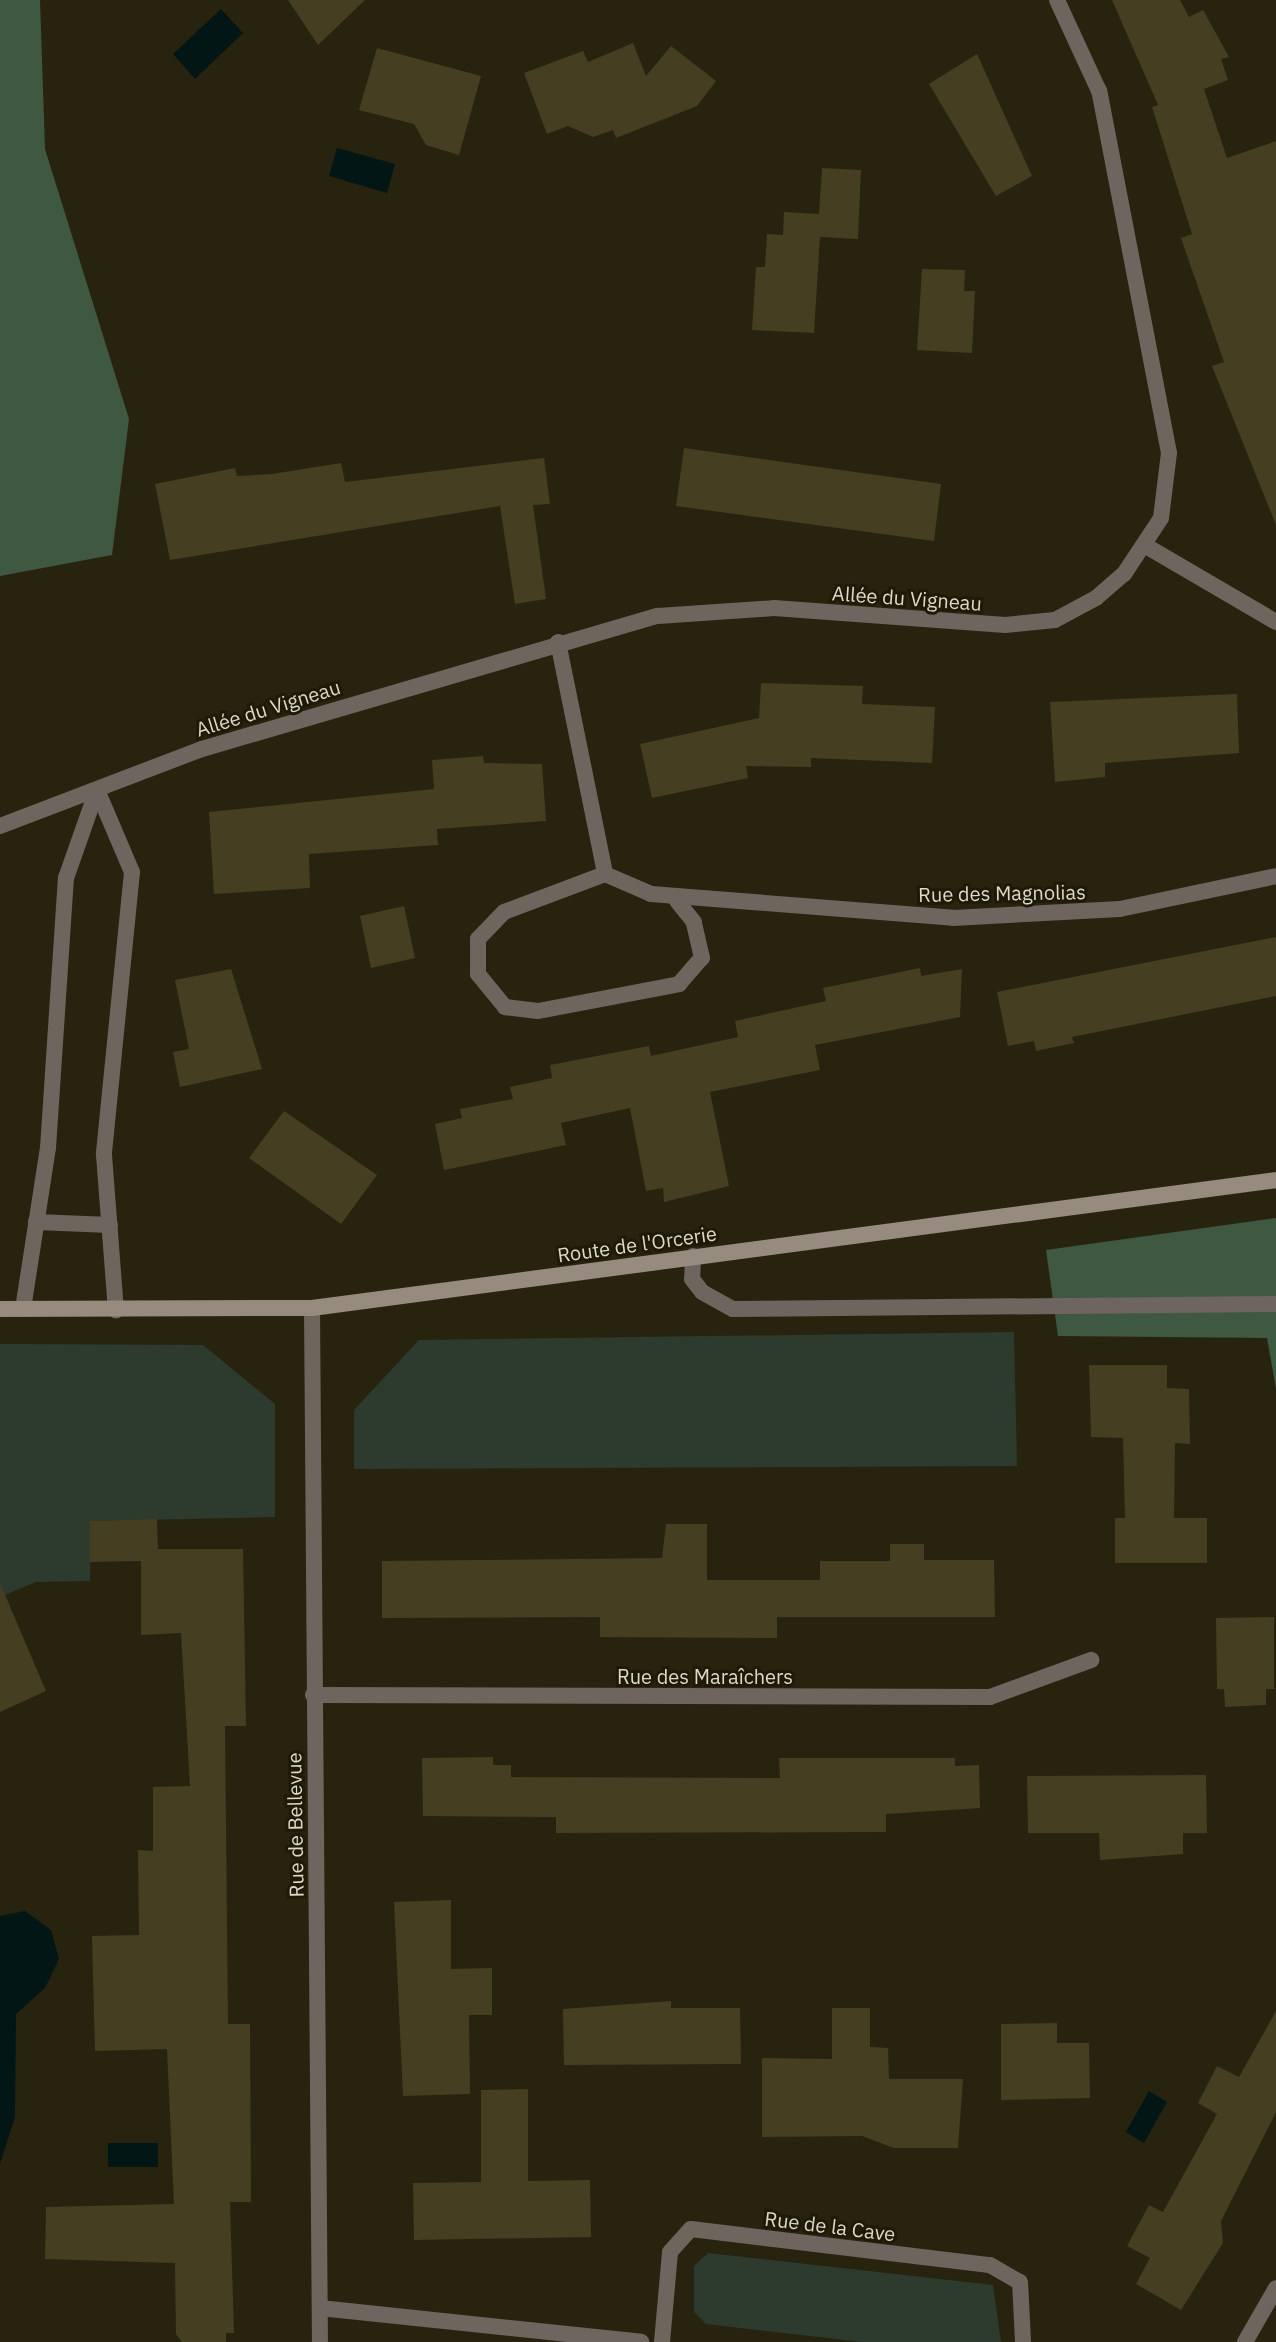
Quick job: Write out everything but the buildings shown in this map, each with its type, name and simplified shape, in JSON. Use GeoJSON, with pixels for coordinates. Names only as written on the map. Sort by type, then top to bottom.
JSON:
{"type":"FeatureCollection","features":[{"type":"Feature","properties":{"kind":"street","name":"Allée du Vigneau"},"geometry":{"type":"LineString","coordinates":[[0,826],[202,749],[558,642],[708,609],[1005,625],[1055,620],[1096,598],[1146,546],[1161,518],[1169,453],[1099,91],[1057,0]]}},
{"type":"Feature","properties":{"kind":"street"},"geometry":{"type":"LineString","coordinates":[[1146,546],[1276,622]]}},
{"type":"Feature","properties":{"kind":"street"},"geometry":{"type":"LineString","coordinates":[[558,642],[605,874],[504,912],[478,939],[478,974],[505,1007],[538,1011],[679,984],[702,958],[694,922],[677,901]]}},
{"type":"Feature","properties":{"kind":"street"},"geometry":{"type":"LineString","coordinates":[[23,1309],[36,1222],[66,878],[97,790]]}},
{"type":"Feature","properties":{"kind":"street"},"geometry":{"type":"LineString","coordinates":[[97,790],[132,872],[104,1155],[116,1311]]}},
{"type":"Feature","properties":{"kind":"street","name":"Rue des Magnolias"},"geometry":{"type":"LineString","coordinates":[[605,874],[677,901],[968,917],[1120,909],[1276,876]]}},
{"type":"Feature","properties":{"kind":"street","name":"Route de l'Orcerie"},"geometry":{"type":"LineString","coordinates":[[0,1309],[312,1308],[1276,1180]]}},
{"type":"Feature","properties":{"kind":"street"},"geometry":{"type":"LineString","coordinates":[[36,1222],[110,1225]]}},
{"type":"Feature","properties":{"kind":"street"},"geometry":{"type":"LineString","coordinates":[[693,1256],[692,1279],[702,1292],[733,1309],[1276,1304]]}},
{"type":"Feature","properties":{"kind":"street","name":"Rue de Bellevue"},"geometry":{"type":"LineString","coordinates":[[312,1308],[320,2342]]}},
{"type":"Feature","properties":{"kind":"street","name":"Rue des Maraîchers"},"geometry":{"type":"LineString","coordinates":[[313,1695],[990,1697],[1091,1660]]}},
{"type":"Feature","properties":{"kind":"street","name":"Rue de la Cave"},"geometry":{"type":"LineString","coordinates":[[662,2342],[670,2252],[691,2229],[990,2265],[1020,2282],[1023,2342]]}},
{"type":"Feature","properties":{"kind":"street"},"geometry":{"type":"LineString","coordinates":[[1245,2342],[1276,2288]]}},
{"type":"Feature","properties":{"kind":"street"},"geometry":{"type":"LineString","coordinates":[[320,2308],[641,2342]]}},
{"type":"Feature","properties":{"kind":"green space"},"geometry":{"type":"Polygon","coordinates":[[[0,0],[40,0],[45,149],[129,419],[112,555],[0,576],[0,0]]]}},
{"type":"Feature","properties":{"kind":"green space"},"geometry":{"type":"Polygon","coordinates":[[[1276,1218],[1276,1389],[1267,1338],[1058,1336],[1046,1250],[1276,1218]]]}},
{"type":"Feature","properties":{"kind":"green space"},"geometry":{"type":"Polygon","coordinates":[[[1014,1332],[1017,1466],[354,1469],[354,1410],[419,1340],[1014,1332]]]}},
{"type":"Feature","properties":{"kind":"green space"},"geometry":{"type":"Polygon","coordinates":[[[0,1344],[203,1345],[275,1404],[275,1517],[91,1521],[90,1581],[36,1582],[0,1597],[0,1344]]]}},
{"type":"Feature","properties":{"kind":"green space"},"geometry":{"type":"Polygon","coordinates":[[[708,2253],[993,2285],[1001,2342],[863,2342],[706,2324],[694,2312],[694,2266],[708,2253]]]}},
{"type":"Feature","properties":{"kind":"shaded area"},"geometry":{"type":"Polygon","coordinates":[[[221,9],[243,33],[195,79],[173,54],[221,9]]]}},
{"type":"Feature","properties":{"kind":"shaded area"},"geometry":{"type":"Polygon","coordinates":[[[337,148],[395,164],[387,193],[329,176],[337,148]]]}},
{"type":"Feature","properties":{"kind":"shaded area"},"geometry":{"type":"Polygon","coordinates":[[[25,1911],[51,1930],[59,1959],[45,1988],[16,2014],[15,2117],[0,2164],[0,1916],[25,1911]]]}},
{"type":"Feature","properties":{"kind":"shaded area"},"geometry":{"type":"Polygon","coordinates":[[[1149,2091],[1167,2102],[1144,2143],[1126,2132],[1149,2091]]]}},
{"type":"Feature","properties":{"kind":"shaded area"},"geometry":{"type":"Polygon","coordinates":[[[108,2143],[158,2143],[158,2167],[108,2167],[108,2143]]]}}]}
